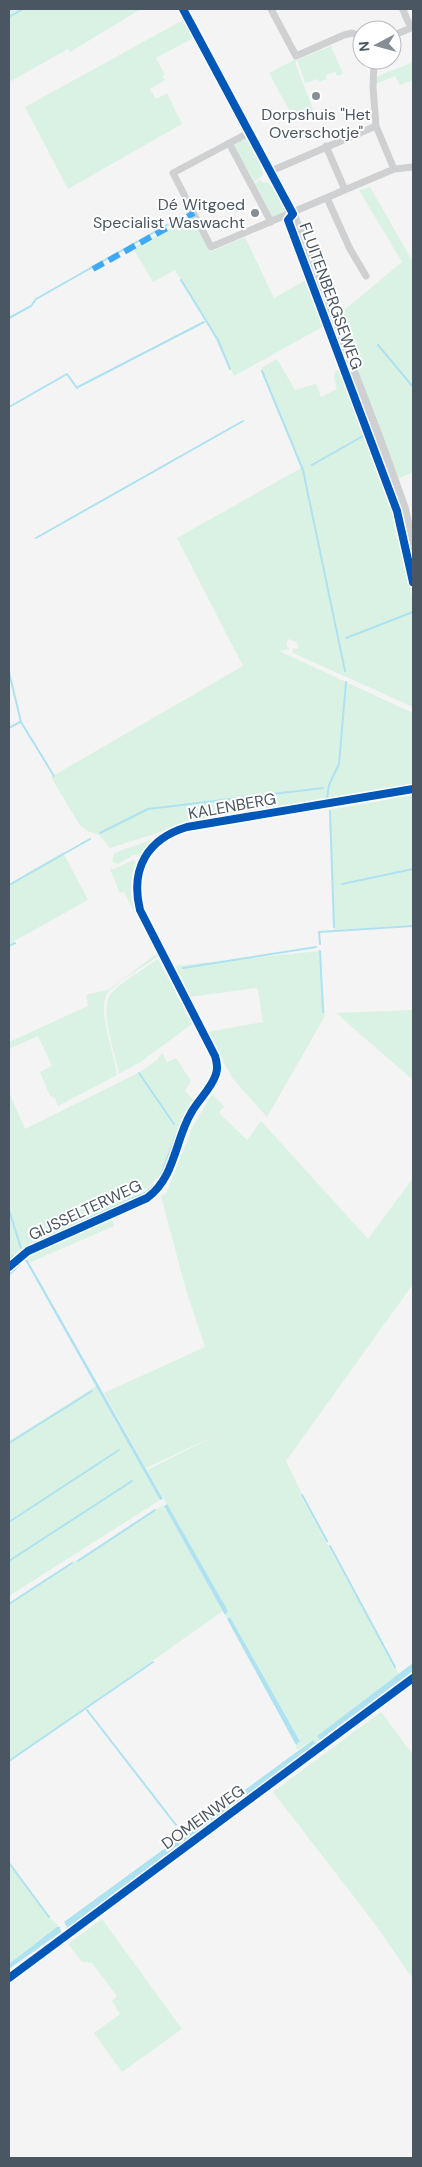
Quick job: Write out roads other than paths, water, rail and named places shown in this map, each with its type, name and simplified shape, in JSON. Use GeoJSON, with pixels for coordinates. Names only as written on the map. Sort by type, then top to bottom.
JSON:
{"type":"FeatureCollection","features":[{"type":"Feature","properties":{"kind":"street","name":"FLUITENBERGSEWEG"},"geometry":{"type":"LineString","coordinates":[[183,9],[293,214],[404,507],[413,547]]}},
{"type":"Feature","properties":{"kind":"street"},"geometry":{"type":"LineString","coordinates":[[271,9],[296,56],[344,35],[352,34]]}},
{"type":"Feature","properties":{"kind":"street"},"geometry":{"type":"LineString","coordinates":[[404,9],[412,27]]}},
{"type":"Feature","properties":{"kind":"street"},"geometry":{"type":"LineString","coordinates":[[374,70],[376,126],[394,169]]}},
{"type":"Feature","properties":{"kind":"street"},"geometry":{"type":"LineString","coordinates":[[271,171],[376,126]]}},
{"type":"Feature","properties":{"kind":"street"},"geometry":{"type":"LineString","coordinates":[[250,132],[173,173],[211,247],[293,214],[394,169],[413,167]]}},
{"type":"Feature","properties":{"kind":"street"},"geometry":{"type":"LineString","coordinates":[[229,143],[271,222]]}},
{"type":"Feature","properties":{"kind":"street"},"geometry":{"type":"LineString","coordinates":[[326,146],[345,190]]}},
{"type":"Feature","properties":{"kind":"street"},"geometry":{"type":"LineString","coordinates":[[327,198],[350,248],[366,276]]}},
{"type":"Feature","properties":{"kind":"street","name":"KALENBERG"},"geometry":{"type":"LineString","coordinates":[[217,1066],[214,1056],[140,910],[136,894],[137,876],[148,852],[165,836],[187,827],[413,790]]}},
{"type":"Feature","properties":{"kind":"street","name":"GIJSSELTERWEG"},"geometry":{"type":"LineString","coordinates":[[9,1267],[28,1252],[148,1198],[156,1192],[172,1163],[185,1124],[213,1080],[217,1066]]}},
{"type":"Feature","properties":{"kind":"street","name":"DOMEINWEG"},"geometry":{"type":"LineString","coordinates":[[9,1978],[413,1678]]}},
{"type":"Feature","properties":{"kind":"water"},"geometry":{"type":"Polygon","coordinates":[[[27,1259],[163,1499],[160,1500],[25,1260],[27,1259]]]}},
{"type":"Feature","properties":{"kind":"water"},"geometry":{"type":"Polygon","coordinates":[[[167,1504],[228,1611],[225,1615],[164,1506],[167,1504]]]}},
{"type":"Feature","properties":{"kind":"water"},"geometry":{"type":"Polygon","coordinates":[[[230,1617],[300,1741],[296,1745],[227,1619],[230,1617]]]}},
{"type":"Feature","properties":{"kind":"water"},"geometry":{"type":"Polygon","coordinates":[[[413,1663],[413,1671],[320,1740],[317,1736],[413,1663]]]}},
{"type":"Feature","properties":{"kind":"water"},"geometry":{"type":"Polygon","coordinates":[[[313,1740],[316,1744],[68,1929],[64,1922],[313,1740]]]}},
{"type":"Feature","properties":{"kind":"water"},"geometry":{"type":"Polygon","coordinates":[[[57,1927],[60,1927],[61,1932],[9,1969],[9,1964],[57,1927]]]}},
{"type":"Feature","properties":{"kind":"waterway"},"geometry":{"type":"LineString","coordinates":[[9,17],[23,9]]}},
{"type":"Feature","properties":{"kind":"waterway"},"geometry":{"type":"LineString","coordinates":[[9,318],[31,306],[36,299],[181,217]]}},
{"type":"Feature","properties":{"kind":"waterway"},"geometry":{"type":"LineString","coordinates":[[181,280],[218,340],[230,369]]}},
{"type":"Feature","properties":{"kind":"waterway"},"geometry":{"type":"LineString","coordinates":[[9,407],[67,374],[77,388],[204,322]]}},
{"type":"Feature","properties":{"kind":"waterway"},"geometry":{"type":"LineString","coordinates":[[378,345],[413,387]]}},
{"type":"Feature","properties":{"kind":"waterway"},"geometry":{"type":"LineString","coordinates":[[262,371],[303,470],[345,671]]}},
{"type":"Feature","properties":{"kind":"waterway"},"geometry":{"type":"LineString","coordinates":[[36,538],[243,421]]}},
{"type":"Feature","properties":{"kind":"waterway"},"geometry":{"type":"LineString","coordinates":[[312,465],[363,436]]}},
{"type":"Feature","properties":{"kind":"waterway"},"geometry":{"type":"LineString","coordinates":[[346,638],[413,612]]}},
{"type":"Feature","properties":{"kind":"waterway"},"geometry":{"type":"LineString","coordinates":[[9,672],[21,722],[54,776]]}},
{"type":"Feature","properties":{"kind":"waterway"},"geometry":{"type":"LineString","coordinates":[[327,799],[329,785],[339,764],[346,682]]}},
{"type":"Feature","properties":{"kind":"waterway"},"geometry":{"type":"LineString","coordinates":[[9,728],[20,722]]}},
{"type":"Feature","properties":{"kind":"waterway"},"geometry":{"type":"LineString","coordinates":[[100,833],[148,809],[323,788]]}},
{"type":"Feature","properties":{"kind":"waterway"},"geometry":{"type":"LineString","coordinates":[[330,811],[334,927]]}},
{"type":"Feature","properties":{"kind":"waterway"},"geometry":{"type":"LineString","coordinates":[[9,885],[90,839]]}},
{"type":"Feature","properties":{"kind":"waterway"},"geometry":{"type":"LineString","coordinates":[[342,884],[413,869]]}},
{"type":"Feature","properties":{"kind":"waterway"},"geometry":{"type":"LineString","coordinates":[[320,944],[319,932],[413,926]]}},
{"type":"Feature","properties":{"kind":"waterway"},"geometry":{"type":"LineString","coordinates":[[9,946],[15,943]]}},
{"type":"Feature","properties":{"kind":"waterway"},"geometry":{"type":"LineString","coordinates":[[183,968],[316,947]]}},
{"type":"Feature","properties":{"kind":"waterway"},"geometry":{"type":"LineString","coordinates":[[320,951],[323,1012]]}},
{"type":"Feature","properties":{"kind":"waterway"},"geometry":{"type":"LineString","coordinates":[[139,1073],[174,1124]]}},
{"type":"Feature","properties":{"kind":"waterway"},"geometry":{"type":"LineString","coordinates":[[159,1179],[179,1128]]}},
{"type":"Feature","properties":{"kind":"waterway"},"geometry":{"type":"LineString","coordinates":[[32,1244],[145,1193],[155,1184]]}},
{"type":"Feature","properties":{"kind":"waterway"},"geometry":{"type":"LineString","coordinates":[[9,1210],[21,1248]]}},
{"type":"Feature","properties":{"kind":"waterway"},"geometry":{"type":"LineString","coordinates":[[9,1260],[13,1256]]}},
{"type":"Feature","properties":{"kind":"waterway"},"geometry":{"type":"LineString","coordinates":[[9,1275],[18,1266]]}},
{"type":"Feature","properties":{"kind":"waterway"},"geometry":{"type":"LineString","coordinates":[[9,1443],[92,1391]]}},
{"type":"Feature","properties":{"kind":"waterway"},"geometry":{"type":"LineString","coordinates":[[9,1522],[119,1450]]}},
{"type":"Feature","properties":{"kind":"waterway"},"geometry":{"type":"LineString","coordinates":[[9,1561],[132,1481]]}},
{"type":"Feature","properties":{"kind":"waterway"},"geometry":{"type":"LineString","coordinates":[[302,1495],[327,1541]]}},
{"type":"Feature","properties":{"kind":"waterway"},"geometry":{"type":"LineString","coordinates":[[78,1561],[155,1510]]}},
{"type":"Feature","properties":{"kind":"waterway"},"geometry":{"type":"LineString","coordinates":[[330,1546],[395,1667]]}},
{"type":"Feature","properties":{"kind":"waterway"},"geometry":{"type":"LineString","coordinates":[[9,1604],[72,1563]]}},
{"type":"Feature","properties":{"kind":"waterway"},"geometry":{"type":"LineString","coordinates":[[9,1761],[153,1662]]}},
{"type":"Feature","properties":{"kind":"waterway"},"geometry":{"type":"LineString","coordinates":[[87,1710],[176,1825]]}},
{"type":"Feature","properties":{"kind":"waterway"},"geometry":{"type":"LineString","coordinates":[[9,1863],[49,1917]]}},
{"type":"Feature","properties":{"kind":"place","name":"Dorpshuis \"Het Overschotje\""},"geometry":{"type":"Point","coordinates":[316,96]}},
{"type":"Feature","properties":{"kind":"place","name":"Dé Witgoed Specialist Waswacht"},"geometry":{"type":"Point","coordinates":[255,213]}}]}
